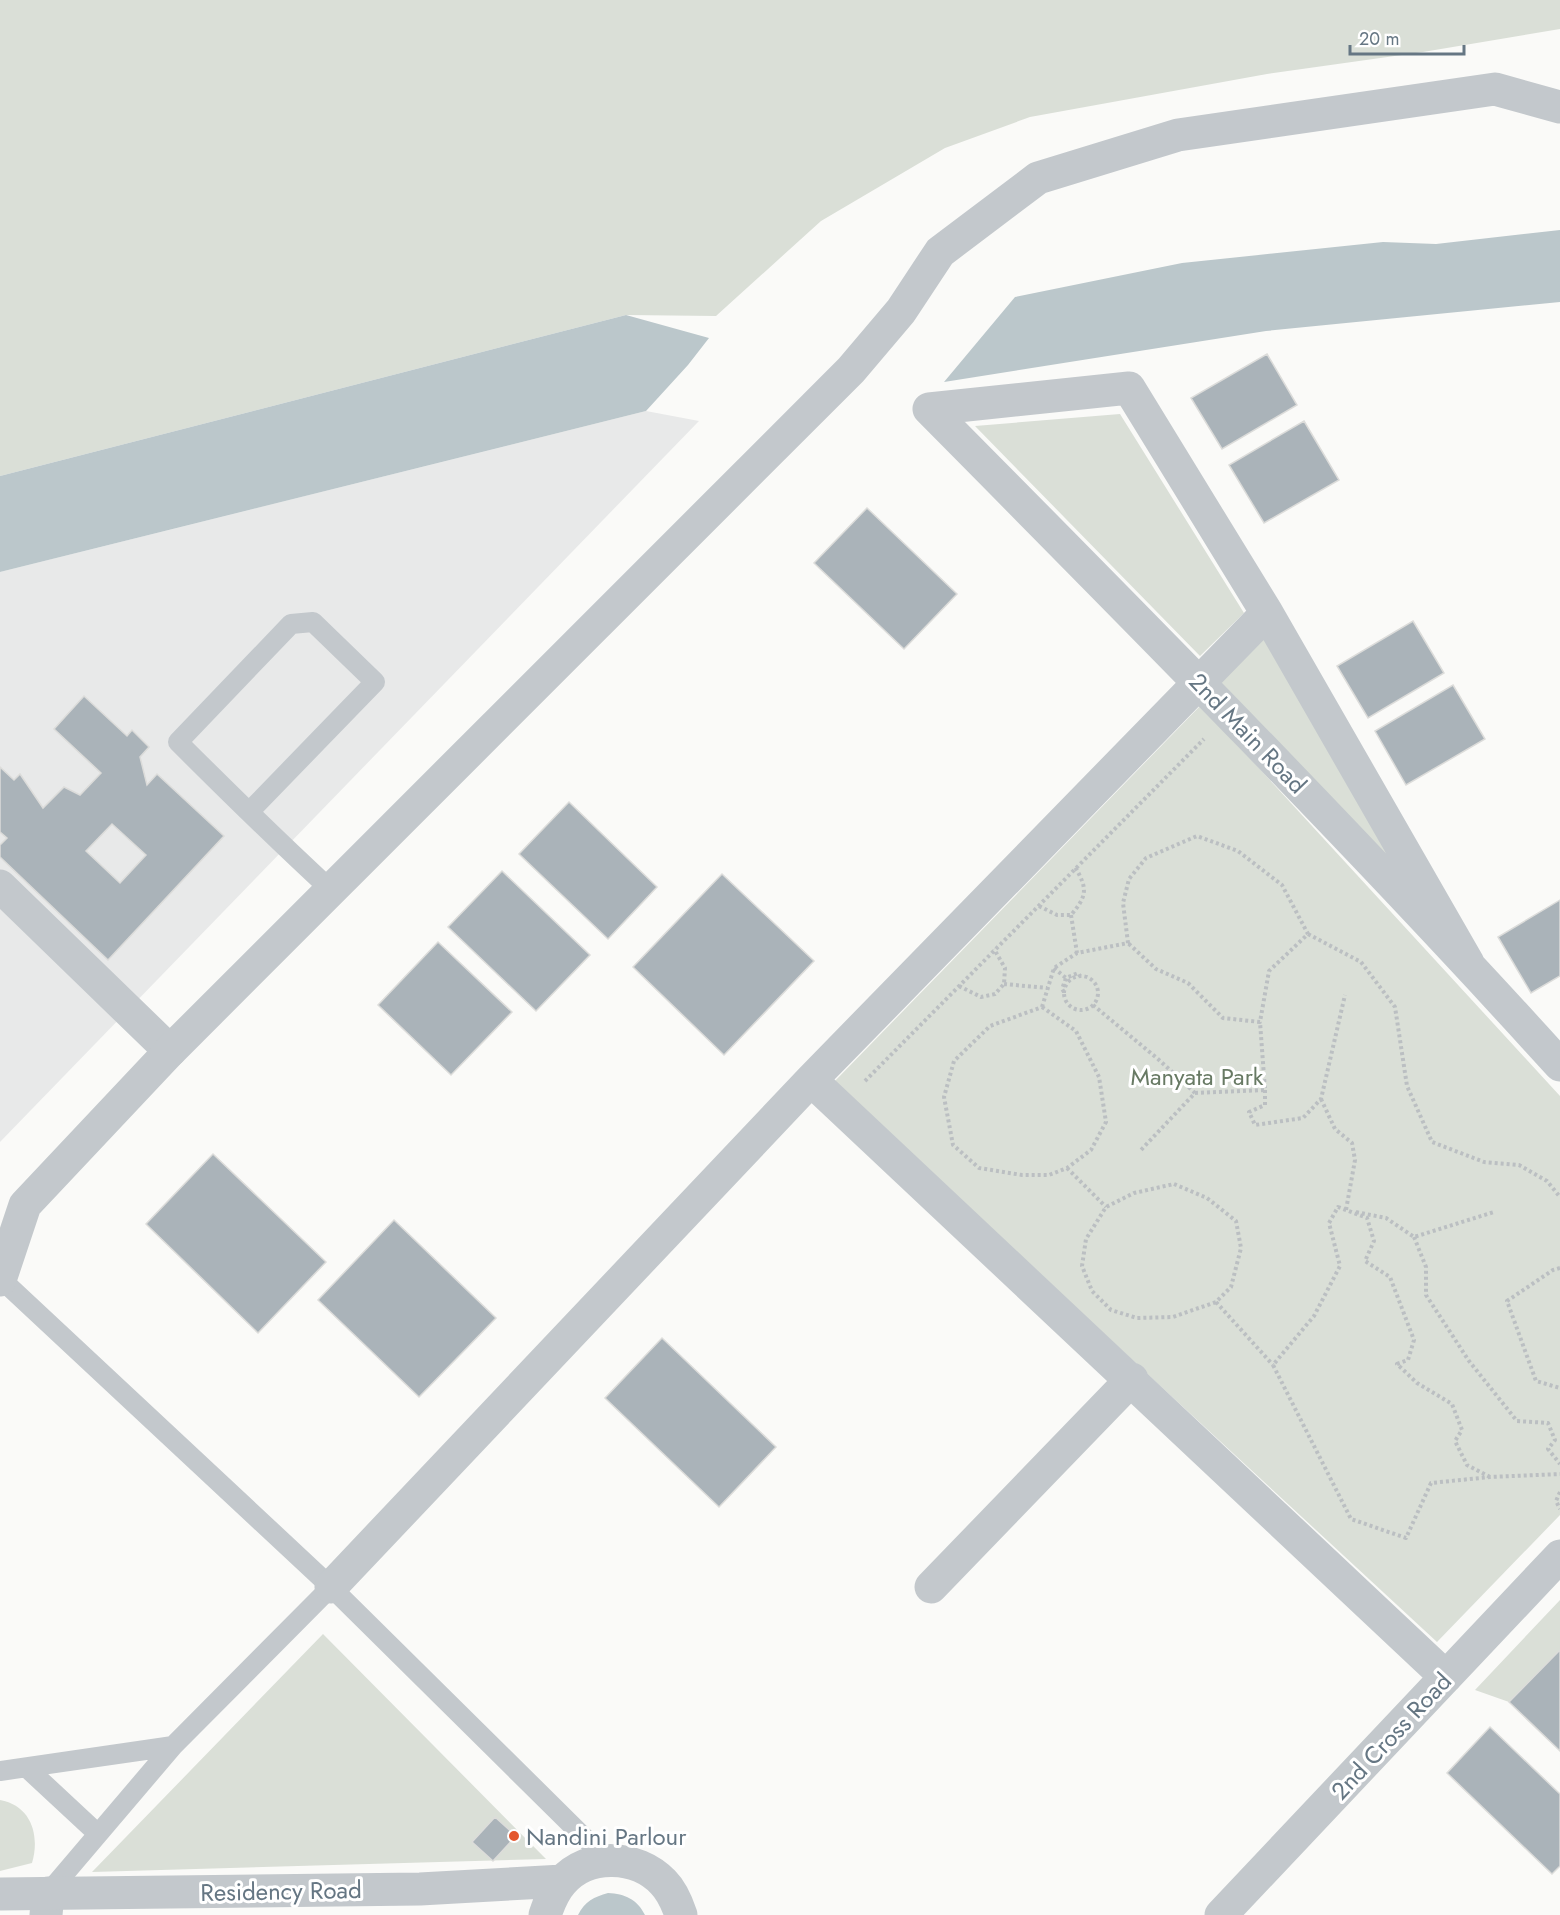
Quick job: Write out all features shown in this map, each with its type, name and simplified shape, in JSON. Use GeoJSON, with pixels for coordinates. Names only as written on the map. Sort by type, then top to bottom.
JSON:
{"type":"FeatureCollection","features":[{"type":"Feature","properties":{"kind":"street"},"geometry":{"type":"LineString","coordinates":[[0,1279],[13,1208],[851,370],[901,311],[940,252],[1038,178],[1178,135],[1495,89],[1560,107]]}},
{"type":"Feature","properties":{"kind":"street","name":"2nd Main Road"},"geometry":{"type":"LineString","coordinates":[[1267,613],[1129,388],[929,409],[1229,713],[1467,963],[1560,1065]]}},
{"type":"Feature","properties":{"kind":"street"},"geometry":{"type":"LineString","coordinates":[[331,1587],[811,1080],[1267,613],[1467,963]]}},
{"type":"Feature","properties":{"kind":"street"},"geometry":{"type":"LineString","coordinates":[[0,886],[170,1051]]}},
{"type":"Feature","properties":{"kind":"street"},"geometry":{"type":"LineString","coordinates":[[811,1080],[1446,1677]]}},
{"type":"Feature","properties":{"kind":"street"},"geometry":{"type":"LineString","coordinates":[[931,1587],[1131,1379]]}},
{"type":"Feature","properties":{"kind":"street","name":"2nd Cross Road"},"geometry":{"type":"LineString","coordinates":[[1221,1915],[1560,1556]]}},
{"type":"Feature","properties":{"kind":"street"},"geometry":{"type":"LineString","coordinates":[[545,1915],[551,1897],[575,1870],[607,1860],[628,1862],[648,1869],[664,1883],[676,1901],[681,1915]]}},
{"type":"Feature","properties":{"kind":"street","name":"Residency Road"},"geometry":{"type":"LineString","coordinates":[[0,1894],[47,1904],[563,1881]]}},
{"type":"Feature","properties":{"kind":"lane"},"geometry":{"type":"LineString","coordinates":[[249,812],[375,682],[313,622],[291,624],[178,742],[249,812],[331,890]]}},
{"type":"Feature","properties":{"kind":"lane"},"geometry":{"type":"LineString","coordinates":[[0,1279],[331,1587],[607,1860]]}},
{"type":"Feature","properties":{"kind":"lane"},"geometry":{"type":"LineString","coordinates":[[47,1904],[98,1834],[173,1746],[331,1587]]}},
{"type":"Feature","properties":{"kind":"lane"},"geometry":{"type":"LineString","coordinates":[[0,1772],[173,1746]]}},
{"type":"Feature","properties":{"kind":"lane"},"geometry":{"type":"LineString","coordinates":[[27,1768],[98,1834]]}},
{"type":"Feature","properties":{"kind":"path"},"geometry":{"type":"LineString","coordinates":[[839,1107],[1229,713]]}},
{"type":"Feature","properties":{"kind":"path"},"geometry":{"type":"LineString","coordinates":[[1260,1022],[1223,1018],[1188,983],[1156,969],[1128,943],[1123,903],[1129,879],[1146,858],[1197,836],[1238,851],[1282,885],[1308,934],[1361,962],[1395,1007],[1407,1086],[1432,1142],[1484,1162],[1520,1165],[1547,1181],[1560,1197]]}},
{"type":"Feature","properties":{"kind":"path"},"geometry":{"type":"LineString","coordinates":[[1039,906],[1057,915],[1071,915],[1083,901],[1085,883],[1075,867]]}},
{"type":"Feature","properties":{"kind":"path"},"geometry":{"type":"LineString","coordinates":[[1071,915],[1077,953]]}},
{"type":"Feature","properties":{"kind":"path"},"geometry":{"type":"LineString","coordinates":[[1308,934],[1269,971],[1260,1022],[1265,1105],[1249,1112],[1255,1125],[1303,1118],[1321,1099],[1345,995]]}},
{"type":"Feature","properties":{"kind":"path"},"geometry":{"type":"LineString","coordinates":[[1042,1007],[1054,968],[1077,953],[1128,943]]}},
{"type":"Feature","properties":{"kind":"path"},"geometry":{"type":"LineString","coordinates":[[959,986],[981,997],[995,994],[1004,984],[1005,968],[994,949]]}},
{"type":"Feature","properties":{"kind":"path"},"geometry":{"type":"LineString","coordinates":[[1054,968],[1066,978]]}},
{"type":"Feature","properties":{"kind":"path"},"geometry":{"type":"LineString","coordinates":[[1078,973],[1080,976],[1095,983],[1098,990],[1098,998],[1086,1010],[1071,1007],[1062,989],[1066,978],[1078,973]]}},
{"type":"Feature","properties":{"kind":"path"},"geometry":{"type":"LineString","coordinates":[[1064,992],[1072,979],[1080,976]]}},
{"type":"Feature","properties":{"kind":"path"},"geometry":{"type":"LineString","coordinates":[[1004,984],[1047,988]]}},
{"type":"Feature","properties":{"kind":"path"},"geometry":{"type":"LineString","coordinates":[[1093,1005],[1195,1093]]}},
{"type":"Feature","properties":{"kind":"path"},"geometry":{"type":"LineString","coordinates":[[1042,1007],[1076,1031],[1099,1077],[1106,1122],[1091,1150],[1067,1168],[1048,1175],[1022,1175],[979,1167],[953,1145],[944,1097],[954,1061],[990,1026],[1042,1007]]}},
{"type":"Feature","properties":{"kind":"path"},"geometry":{"type":"LineString","coordinates":[[1140,1151],[1195,1093],[1265,1090]]}},
{"type":"Feature","properties":{"kind":"path"},"geometry":{"type":"LineString","coordinates":[[1321,1099],[1335,1129],[1352,1143],[1355,1160],[1346,1209]]}},
{"type":"Feature","properties":{"kind":"path"},"geometry":{"type":"LineString","coordinates":[[1067,1168],[1106,1208]]}},
{"type":"Feature","properties":{"kind":"path"},"geometry":{"type":"LineString","coordinates":[[1174,1185],[1207,1198],[1236,1221],[1241,1248],[1230,1287],[1216,1302],[1173,1317],[1137,1318],[1111,1310],[1092,1291],[1082,1266],[1086,1239],[1106,1208],[1134,1193],[1174,1185]]}},
{"type":"Feature","properties":{"kind":"path"},"geometry":{"type":"LineString","coordinates":[[1273,1365],[1314,1316],[1340,1266],[1329,1223],[1338,1207],[1386,1218],[1414,1237],[1426,1267],[1426,1295],[1469,1361],[1517,1420],[1548,1423],[1555,1440],[1548,1449],[1560,1464]]}},
{"type":"Feature","properties":{"kind":"path"},"geometry":{"type":"LineString","coordinates":[[1346,1209],[1367,1218],[1374,1241],[1365,1261],[1390,1277],[1414,1340],[1408,1360],[1397,1364],[1416,1383],[1452,1404],[1462,1430],[1455,1442],[1467,1465],[1490,1477]]}},
{"type":"Feature","properties":{"kind":"path"},"geometry":{"type":"LineString","coordinates":[[1414,1237],[1494,1212]]}},
{"type":"Feature","properties":{"kind":"path"},"geometry":{"type":"LineString","coordinates":[[1560,1268],[1553,1270],[1507,1300],[1536,1381],[1560,1388]]}},
{"type":"Feature","properties":{"kind":"path"},"geometry":{"type":"LineString","coordinates":[[1216,1302],[1273,1365],[1351,1519],[1406,1538],[1431,1483],[1490,1477],[1560,1474]]}},
{"type":"Feature","properties":{"kind":"path"},"geometry":{"type":"LineString","coordinates":[[1560,1492],[1556,1501],[1560,1509]]}},
{"type":"Feature","properties":{"kind":"shaded area"},"geometry":{"type":"Polygon","coordinates":[[[1560,230],[1560,302],[1266,331],[944,382],[1015,297],[1182,263],[1383,242],[1436,244],[1560,230]]]}},
{"type":"Feature","properties":{"kind":"shaded area"},"geometry":{"type":"Polygon","coordinates":[[[626,315],[709,338],[646,411],[0,572],[0,476],[626,315]]]}},
{"type":"Feature","properties":{"kind":"shaded area"},"geometry":{"type":"Polygon","coordinates":[[[646,411],[699,421],[0,1142],[0,572],[646,411]]]}},
{"type":"Feature","properties":{"kind":"shaded area"},"geometry":{"type":"Polygon","coordinates":[[[608,1893],[630,1898],[645,1915],[578,1915],[590,1900],[608,1893]]]}},
{"type":"Feature","properties":{"kind":"green space"},"geometry":{"type":"Polygon","coordinates":[[[0,0],[1560,0],[1560,29],[1423,52],[1267,74],[1030,117],[945,148],[821,221],[716,316],[626,315],[0,476],[0,0]]]}},
{"type":"Feature","properties":{"kind":"green space"},"geometry":{"type":"Polygon","coordinates":[[[1120,414],[1244,613],[1200,656],[975,426],[1120,414]]]}},
{"type":"Feature","properties":{"kind":"green space"},"geometry":{"type":"Polygon","coordinates":[[[1266,633],[1431,917],[1217,685],[1266,633]]]}},
{"type":"Feature","properties":{"kind":"green space","name":"Manyata Park"},"geometry":{"type":"Polygon","coordinates":[[[1201,705],[1560,1096],[1560,1515],[1437,1642],[833,1083],[1201,705]]]}},
{"type":"Feature","properties":{"kind":"green space"},"geometry":{"type":"Polygon","coordinates":[[[1560,1600],[1560,1650],[1509,1702],[1475,1690],[1560,1600]]]}},
{"type":"Feature","properties":{"kind":"green space"},"geometry":{"type":"Polygon","coordinates":[[[323,1634],[546,1859],[92,1872],[323,1634]]]}},
{"type":"Feature","properties":{"kind":"green space"},"geometry":{"type":"Polygon","coordinates":[[[0,1800],[11,1803],[26,1815],[34,1833],[35,1843],[32,1863],[0,1871],[0,1800]]]}},
{"type":"Feature","properties":{"kind":"building"},"geometry":{"type":"Polygon","coordinates":[[[1267,354],[1297,405],[1222,449],[1191,398],[1267,354]]]}},
{"type":"Feature","properties":{"kind":"building"},"geometry":{"type":"Polygon","coordinates":[[[1304,421],[1339,480],[1264,523],[1229,465],[1304,421]]]}},
{"type":"Feature","properties":{"kind":"building"},"geometry":{"type":"Polygon","coordinates":[[[867,508],[957,594],[904,649],[814,563],[867,508]]]}},
{"type":"Feature","properties":{"kind":"building"},"geometry":{"type":"Polygon","coordinates":[[[1413,621],[1444,673],[1368,718],[1337,666],[1413,621]]]}},
{"type":"Feature","properties":{"kind":"building"},"geometry":{"type":"Polygon","coordinates":[[[1453,685],[1485,739],[1406,785],[1375,731],[1453,685]]]}},
{"type":"Feature","properties":{"kind":"building"},"geometry":{"type":"Polygon","coordinates":[[[84,696],[127,736],[132,730],[149,747],[140,757],[147,785],[157,774],[224,836],[108,960],[0,857],[0,845],[7,838],[0,832],[0,767],[14,780],[20,774],[43,808],[64,787],[80,795],[101,773],[54,729],[84,696]],[[112,824],[86,851],[120,883],[146,855],[112,824]]]}},
{"type":"Feature","properties":{"kind":"building"},"geometry":{"type":"Polygon","coordinates":[[[569,802],[657,887],[608,939],[519,854],[569,802]]]}},
{"type":"Feature","properties":{"kind":"building"},"geometry":{"type":"Polygon","coordinates":[[[502,871],[590,955],[536,1011],[448,927],[502,871]]]}},
{"type":"Feature","properties":{"kind":"building"},"geometry":{"type":"Polygon","coordinates":[[[722,874],[814,961],[724,1055],[633,967],[722,874]]]}},
{"type":"Feature","properties":{"kind":"building"},"geometry":{"type":"Polygon","coordinates":[[[1560,900],[1560,976],[1531,993],[1498,937],[1560,900]]]}},
{"type":"Feature","properties":{"kind":"building"},"geometry":{"type":"Polygon","coordinates":[[[438,942],[512,1012],[451,1075],[378,1005],[438,942]]]}},
{"type":"Feature","properties":{"kind":"building"},"geometry":{"type":"Polygon","coordinates":[[[213,1154],[326,1262],[258,1333],[146,1224],[213,1154]]]}},
{"type":"Feature","properties":{"kind":"building"},"geometry":{"type":"Polygon","coordinates":[[[394,1220],[496,1318],[419,1397],[318,1300],[394,1220]]]}},
{"type":"Feature","properties":{"kind":"building"},"geometry":{"type":"Polygon","coordinates":[[[662,1338],[776,1447],[719,1507],[605,1398],[662,1338]]]}},
{"type":"Feature","properties":{"kind":"building"},"geometry":{"type":"Polygon","coordinates":[[[1560,1650],[1560,1751],[1509,1702],[1560,1650]]]}},
{"type":"Feature","properties":{"kind":"building"},"geometry":{"type":"Polygon","coordinates":[[[1490,1727],[1560,1794],[1560,1866],[1552,1874],[1447,1773],[1490,1727]]]}},
{"type":"Feature","properties":{"kind":"building"},"geometry":{"type":"Polygon","coordinates":[[[495,1817],[516,1836],[493,1861],[472,1842],[495,1817]]]}},
{"type":"Feature","properties":{"kind":"place","name":"Nandini Parlour"},"geometry":{"type":"Point","coordinates":[514,1836]}}]}
